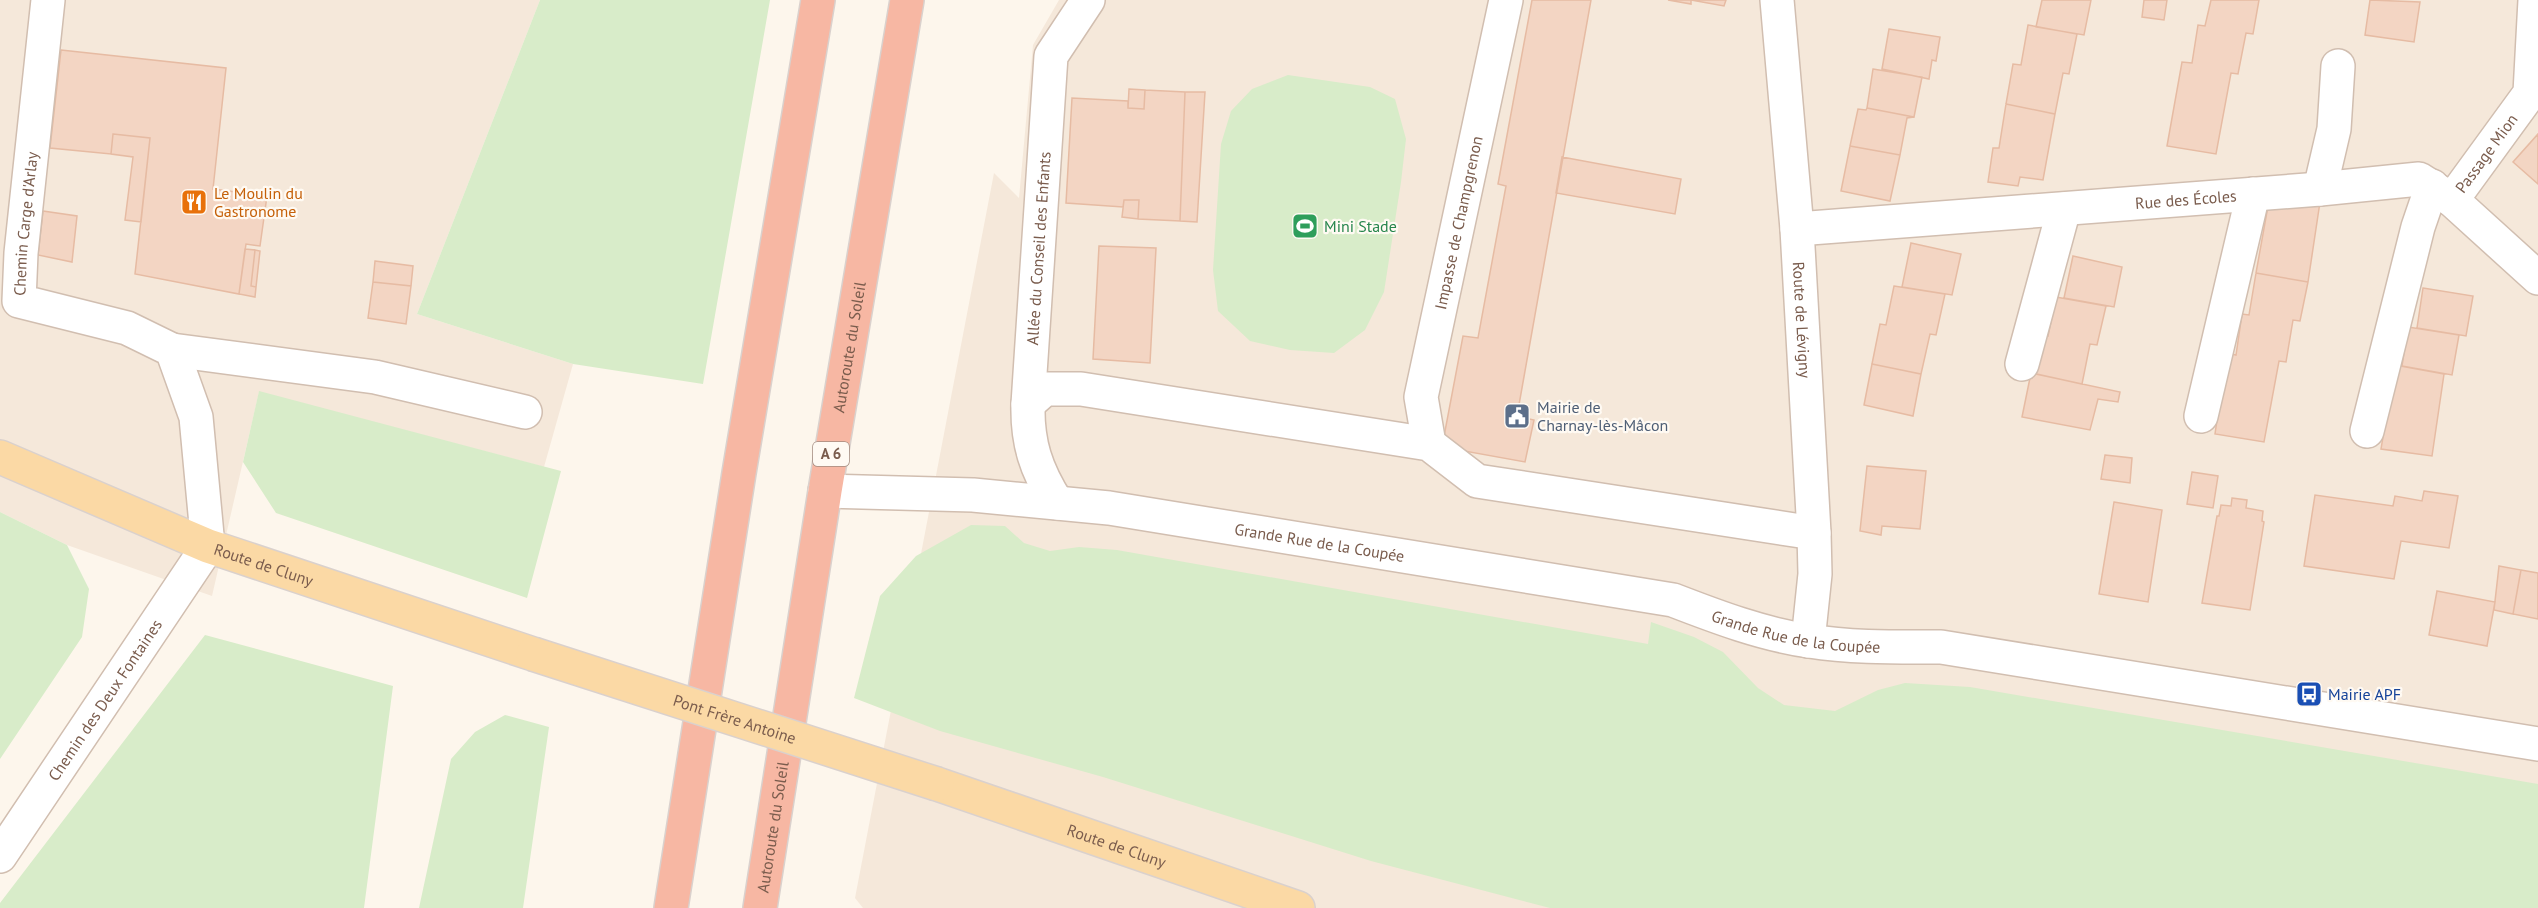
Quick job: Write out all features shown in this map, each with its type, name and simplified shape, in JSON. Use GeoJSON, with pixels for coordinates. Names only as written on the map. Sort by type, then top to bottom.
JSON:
{"type":"FeatureCollection","features":[{"type":"Feature","properties":{"kind":"highway"},"geometry":{"type":"LineString","coordinates":[[671,908],[739,473],[818,0]]}},
{"type":"Feature","properties":{"kind":"highway","name":"Autoroute du Soleil"},"geometry":{"type":"LineString","coordinates":[[760,908],[825,491],[907,0]]}},
{"type":"Feature","properties":{"kind":"main road","name":"Route de Cluny"},"geometry":{"type":"LineString","coordinates":[[0,457],[208,546],[533,654]]}},
{"type":"Feature","properties":{"kind":"main road","name":"Pont Frère Antoine"},"geometry":{"type":"LineString","coordinates":[[533,654],[937,784]]}},
{"type":"Feature","properties":{"kind":"main road","name":"Route de Cluny"},"geometry":{"type":"LineString","coordinates":[[937,784],[1298,908]]}},
{"type":"Feature","properties":{"kind":"street","name":"Chemin Carge d'Arlay"},"geometry":{"type":"LineString","coordinates":[[48,0],[21,253],[10,298],[127,328],[172,350],[375,377],[525,412]]}},
{"type":"Feature","properties":{"kind":"street","name":"Allée du Conseil des Enfants"},"geometry":{"type":"LineString","coordinates":[[1057,502],[1041,478],[1031,448],[1028,404],[1051,56],[1088,0]]}},
{"type":"Feature","properties":{"kind":"street","name":"Impasse de Champgrenon"},"geometry":{"type":"LineString","coordinates":[[1429,444],[1421,397],[1506,0]]}},
{"type":"Feature","properties":{"kind":"street","name":"Route de Lévigny"},"geometry":{"type":"LineString","coordinates":[[1777,0],[1797,229],[1814,533],[1815,574],[1809,641]]}},
{"type":"Feature","properties":{"kind":"street","name":"Passage Mion"},"geometry":{"type":"LineString","coordinates":[[2367,431],[2418,227],[2442,193],[2530,93],[2535,0]]}},
{"type":"Feature","properties":{"kind":"street"},"geometry":{"type":"LineString","coordinates":[[2320,189],[2334,129],[2338,66]]}},
{"type":"Feature","properties":{"kind":"street","name":"Rue des Écoles"},"geometry":{"type":"LineString","coordinates":[[1797,229],[2320,189],[2419,179],[2442,193]]}},
{"type":"Feature","properties":{"kind":"street"},"geometry":{"type":"LineString","coordinates":[[2442,193],[2538,278]]}},
{"type":"Feature","properties":{"kind":"street"},"geometry":{"type":"LineString","coordinates":[[2201,416],[2253,194]]}},
{"type":"Feature","properties":{"kind":"street"},"geometry":{"type":"LineString","coordinates":[[2022,364],[2064,209]]}},
{"type":"Feature","properties":{"kind":"street"},"geometry":{"type":"LineString","coordinates":[[172,350],[196,417],[208,546]]}},
{"type":"Feature","properties":{"kind":"street"},"geometry":{"type":"LineString","coordinates":[[1028,404],[1045,389],[1081,389],[1429,444],[1476,482],[1814,533]]}},
{"type":"Feature","properties":{"kind":"street","name":"Grande Rue de la Coupée"},"geometry":{"type":"LineString","coordinates":[[825,491],[973,495],[1108,508],[1673,600],[1745,627],[1809,641],[1873,648],[1941,647],[2538,744]]}},
{"type":"Feature","properties":{"kind":"street","name":"Chemin des Deux Fontaines"},"geometry":{"type":"LineString","coordinates":[[0,856],[208,546]]}},
{"type":"Feature","properties":{"kind":"shaded area"},"geometry":{"type":"Polygon","coordinates":[[[0,0],[540,0],[417,314],[573,364],[544,467],[259,392],[212,596],[67,545],[0,512],[0,0]]]}},
{"type":"Feature","properties":{"kind":"shaded area"},"geometry":{"type":"Polygon","coordinates":[[[1059,0],[2538,0],[2538,908],[863,908],[855,898],[994,173],[1019,198],[1033,45],[1059,0]]]}},
{"type":"Feature","properties":{"kind":"green space"},"geometry":{"type":"Polygon","coordinates":[[[540,0],[770,0],[703,384],[573,364],[417,314],[540,0]]]}},
{"type":"Feature","properties":{"kind":"green space","name":"Mini Stade"},"geometry":{"type":"Polygon","coordinates":[[[1288,75],[1370,87],[1395,99],[1406,139],[1384,292],[1365,330],[1334,353],[1290,350],[1250,341],[1218,311],[1213,270],[1221,144],[1231,111],[1252,89],[1288,75]]]}},
{"type":"Feature","properties":{"kind":"green space"},"geometry":{"type":"Polygon","coordinates":[[[259,391],[561,471],[527,598],[276,513],[243,462],[259,391]]]}},
{"type":"Feature","properties":{"kind":"green space"},"geometry":{"type":"Polygon","coordinates":[[[0,512],[67,545],[89,589],[82,637],[0,759],[0,512]]]}},
{"type":"Feature","properties":{"kind":"green space"},"geometry":{"type":"Polygon","coordinates":[[[971,525],[1005,526],[1024,543],[1050,551],[1079,547],[1117,550],[1648,644],[1651,622],[1694,637],[1723,652],[1758,688],[1784,705],[1835,711],[1878,690],[1905,683],[1970,687],[2538,784],[2538,908],[1550,908],[1371,861],[1103,777],[940,731],[854,698],[880,596],[916,556],[971,525]]]}},
{"type":"Feature","properties":{"kind":"green space"},"geometry":{"type":"Polygon","coordinates":[[[205,635],[393,686],[364,908],[0,908],[0,903],[205,635]]]}},
{"type":"Feature","properties":{"kind":"green space"},"geometry":{"type":"Polygon","coordinates":[[[505,715],[549,727],[523,908],[419,908],[451,759],[475,732],[505,715]]]}},
{"type":"Feature","properties":{"kind":"building"},"geometry":{"type":"Polygon","coordinates":[[[1532,0],[1591,0],[1517,416],[1534,420],[1525,462],[1442,447],[1463,336],[1478,338],[1506,186],[1498,184],[1532,0]]]}},
{"type":"Feature","properties":{"kind":"building"},"geometry":{"type":"Polygon","coordinates":[[[1668,0],[1691,0],[1691,4],[1668,0]]]}},
{"type":"Feature","properties":{"kind":"building"},"geometry":{"type":"Polygon","coordinates":[[[1691,0],[1726,0],[1724,6],[1691,0]]]}},
{"type":"Feature","properties":{"kind":"building"},"geometry":{"type":"Polygon","coordinates":[[[2042,0],[2091,0],[2084,35],[2036,27],[2042,0]]]}},
{"type":"Feature","properties":{"kind":"building"},"geometry":{"type":"Polygon","coordinates":[[[2144,0],[2167,0],[2164,20],[2142,17],[2144,0]]]}},
{"type":"Feature","properties":{"kind":"building"},"geometry":{"type":"Polygon","coordinates":[[[2211,0],[2259,0],[2253,34],[2246,33],[2238,74],[2231,73],[2216,154],[2167,146],[2182,62],[2192,63],[2198,25],[2205,26],[2211,0]]]}},
{"type":"Feature","properties":{"kind":"building"},"geometry":{"type":"Polygon","coordinates":[[[2370,0],[2420,2],[2414,42],[2365,35],[2370,0]]]}},
{"type":"Feature","properties":{"kind":"building"},"geometry":{"type":"Polygon","coordinates":[[[2028,25],[2077,34],[2069,74],[2063,73],[2055,114],[2006,104],[2013,64],[2021,65],[2028,25]]]}},
{"type":"Feature","properties":{"kind":"building"},"geometry":{"type":"Polygon","coordinates":[[[1889,29],[1940,37],[1936,61],[1932,60],[1929,79],[1882,69],[1889,29]]]}},
{"type":"Feature","properties":{"kind":"building"},"geometry":{"type":"Polygon","coordinates":[[[61,50],[226,68],[213,189],[267,196],[260,246],[246,244],[239,294],[135,274],[150,138],[113,134],[111,154],[50,148],[61,50]]]}},
{"type":"Feature","properties":{"kind":"building"},"geometry":{"type":"Polygon","coordinates":[[[1873,69],[1922,77],[1914,117],[1867,108],[1873,69]]]}},
{"type":"Feature","properties":{"kind":"building"},"geometry":{"type":"Polygon","coordinates":[[[1129,89],[1145,90],[1144,109],[1128,108],[1129,89]]]}},
{"type":"Feature","properties":{"kind":"building"},"geometry":{"type":"Polygon","coordinates":[[[1145,90],[1185,92],[1180,221],[1138,219],[1139,200],[1124,200],[1123,207],[1066,203],[1072,98],[1128,101],[1128,108],[1144,109],[1145,90]]]}},
{"type":"Feature","properties":{"kind":"building"},"geometry":{"type":"Polygon","coordinates":[[[1185,92],[1205,92],[1197,222],[1180,221],[1185,92]]]}},
{"type":"Feature","properties":{"kind":"building"},"geometry":{"type":"Polygon","coordinates":[[[2006,104],[2055,114],[2043,180],[2020,177],[2018,186],[1988,182],[1993,148],[1999,148],[2006,104]]]}},
{"type":"Feature","properties":{"kind":"building"},"geometry":{"type":"Polygon","coordinates":[[[1867,108],[1914,117],[1907,118],[1900,155],[1850,146],[1858,109],[1866,110],[1867,108]]]}},
{"type":"Feature","properties":{"kind":"building"},"geometry":{"type":"Polygon","coordinates":[[[113,134],[150,138],[141,222],[125,220],[133,157],[111,154],[113,134]]]}},
{"type":"Feature","properties":{"kind":"building"},"geometry":{"type":"Polygon","coordinates":[[[2538,134],[2538,184],[2513,162],[2538,134]]]}},
{"type":"Feature","properties":{"kind":"building"},"geometry":{"type":"Polygon","coordinates":[[[1850,146],[1900,155],[1890,201],[1841,191],[1850,146]]]}},
{"type":"Feature","properties":{"kind":"building"},"geometry":{"type":"Polygon","coordinates":[[[1562,157],[1681,179],[1675,214],[1556,193],[1562,157]]]}},
{"type":"Feature","properties":{"kind":"building"},"geometry":{"type":"Polygon","coordinates":[[[1124,200],[1139,200],[1138,219],[1122,217],[1124,200]]]}},
{"type":"Feature","properties":{"kind":"building"},"geometry":{"type":"Polygon","coordinates":[[[2320,202],[2308,282],[2256,273],[2268,206],[2320,202]]]}},
{"type":"Feature","properties":{"kind":"building"},"geometry":{"type":"Polygon","coordinates":[[[43,211],[77,216],[72,262],[38,255],[43,211]]]}},
{"type":"Feature","properties":{"kind":"building"},"geometry":{"type":"Polygon","coordinates":[[[1911,243],[1961,254],[1952,295],[1902,287],[1911,243]]]}},
{"type":"Feature","properties":{"kind":"building"},"geometry":{"type":"Polygon","coordinates":[[[1099,246],[1156,248],[1150,363],[1093,359],[1099,246]]]}},
{"type":"Feature","properties":{"kind":"building"},"geometry":{"type":"Polygon","coordinates":[[[245,249],[255,250],[251,286],[256,287],[255,297],[239,294],[245,249]]]}},
{"type":"Feature","properties":{"kind":"building"},"geometry":{"type":"Polygon","coordinates":[[[255,250],[260,251],[256,287],[251,286],[255,250]]]}},
{"type":"Feature","properties":{"kind":"building"},"geometry":{"type":"Polygon","coordinates":[[[2073,256],[2122,267],[2114,307],[2064,298],[2073,256]]]}},
{"type":"Feature","properties":{"kind":"building"},"geometry":{"type":"Polygon","coordinates":[[[375,261],[413,266],[411,286],[373,282],[375,261]]]}},
{"type":"Feature","properties":{"kind":"building"},"geometry":{"type":"Polygon","coordinates":[[[2256,273],[2308,282],[2300,321],[2293,320],[2286,362],[2279,361],[2264,442],[2215,434],[2227,353],[2236,355],[2242,314],[2249,315],[2256,273]]]}},
{"type":"Feature","properties":{"kind":"building"},"geometry":{"type":"Polygon","coordinates":[[[373,282],[411,286],[406,324],[368,318],[373,282]]]}},
{"type":"Feature","properties":{"kind":"building"},"geometry":{"type":"Polygon","coordinates":[[[1894,286],[1945,294],[1936,335],[1930,334],[1921,374],[1872,364],[1880,324],[1886,325],[1894,286]]]}},
{"type":"Feature","properties":{"kind":"building"},"geometry":{"type":"Polygon","coordinates":[[[2423,288],[2473,296],[2466,336],[2417,328],[2423,288]]]}},
{"type":"Feature","properties":{"kind":"building"},"geometry":{"type":"Polygon","coordinates":[[[2056,297],[2106,306],[2097,345],[2090,344],[2082,384],[2032,373],[2039,334],[2048,336],[2056,297]]]}},
{"type":"Feature","properties":{"kind":"building"},"geometry":{"type":"Polygon","coordinates":[[[2408,327],[2459,335],[2452,375],[2402,366],[2408,327]]]}},
{"type":"Feature","properties":{"kind":"building"},"geometry":{"type":"Polygon","coordinates":[[[1872,364],[1921,374],[1913,416],[1864,405],[1872,364]]]}},
{"type":"Feature","properties":{"kind":"building"},"geometry":{"type":"Polygon","coordinates":[[[2395,365],[2444,374],[2432,456],[2381,449],[2395,365]]]}},
{"type":"Feature","properties":{"kind":"building"},"geometry":{"type":"Polygon","coordinates":[[[2031,373],[2120,392],[2118,402],[2098,399],[2090,430],[2022,417],[2031,373]]]}},
{"type":"Feature","properties":{"kind":"building"},"geometry":{"type":"Polygon","coordinates":[[[2105,455],[2132,458],[2130,483],[2101,479],[2105,455]]]}},
{"type":"Feature","properties":{"kind":"building"},"geometry":{"type":"Polygon","coordinates":[[[1867,466],[1926,471],[1920,529],[1882,526],[1881,535],[1860,531],[1867,466]]]}},
{"type":"Feature","properties":{"kind":"building"},"geometry":{"type":"Polygon","coordinates":[[[2192,472],[2218,476],[2213,508],[2187,504],[2192,472]]]}},
{"type":"Feature","properties":{"kind":"building"},"geometry":{"type":"Polygon","coordinates":[[[2424,491],[2458,496],[2449,548],[2401,541],[2394,579],[2304,566],[2315,495],[2393,506],[2395,496],[2422,501],[2424,491]]]}},
{"type":"Feature","properties":{"kind":"building"},"geometry":{"type":"Polygon","coordinates":[[[2232,498],[2247,500],[2246,508],[2263,511],[2262,521],[2264,522],[2250,610],[2202,603],[2217,516],[2219,516],[2221,505],[2231,506],[2232,498]]]}},
{"type":"Feature","properties":{"kind":"building"},"geometry":{"type":"Polygon","coordinates":[[[2114,502],[2162,510],[2148,602],[2099,594],[2114,502]]]}},
{"type":"Feature","properties":{"kind":"building"},"geometry":{"type":"Polygon","coordinates":[[[2499,566],[2521,570],[2513,614],[2494,610],[2499,566]]]}},
{"type":"Feature","properties":{"kind":"building"},"geometry":{"type":"Polygon","coordinates":[[[2521,570],[2538,573],[2538,619],[2513,614],[2521,570]]]}},
{"type":"Feature","properties":{"kind":"building"},"geometry":{"type":"Polygon","coordinates":[[[2437,591],[2495,602],[2487,646],[2429,635],[2437,591]]]}},
{"type":"Feature","properties":{"kind":"place","name":"Le Moulin du Gastronome"},"geometry":{"type":"Point","coordinates":[194,202]}},
{"type":"Feature","properties":{"kind":"place","name":"Mini Stade"},"geometry":{"type":"Point","coordinates":[1305,226]}},
{"type":"Feature","properties":{"kind":"place","name":"Mairie de Charnay-lès-Mâcon"},"geometry":{"type":"Point","coordinates":[1517,416]}},
{"type":"Feature","properties":{"kind":"place","name":"Mairie APF"},"geometry":{"type":"Point","coordinates":[2309,694]}}]}
